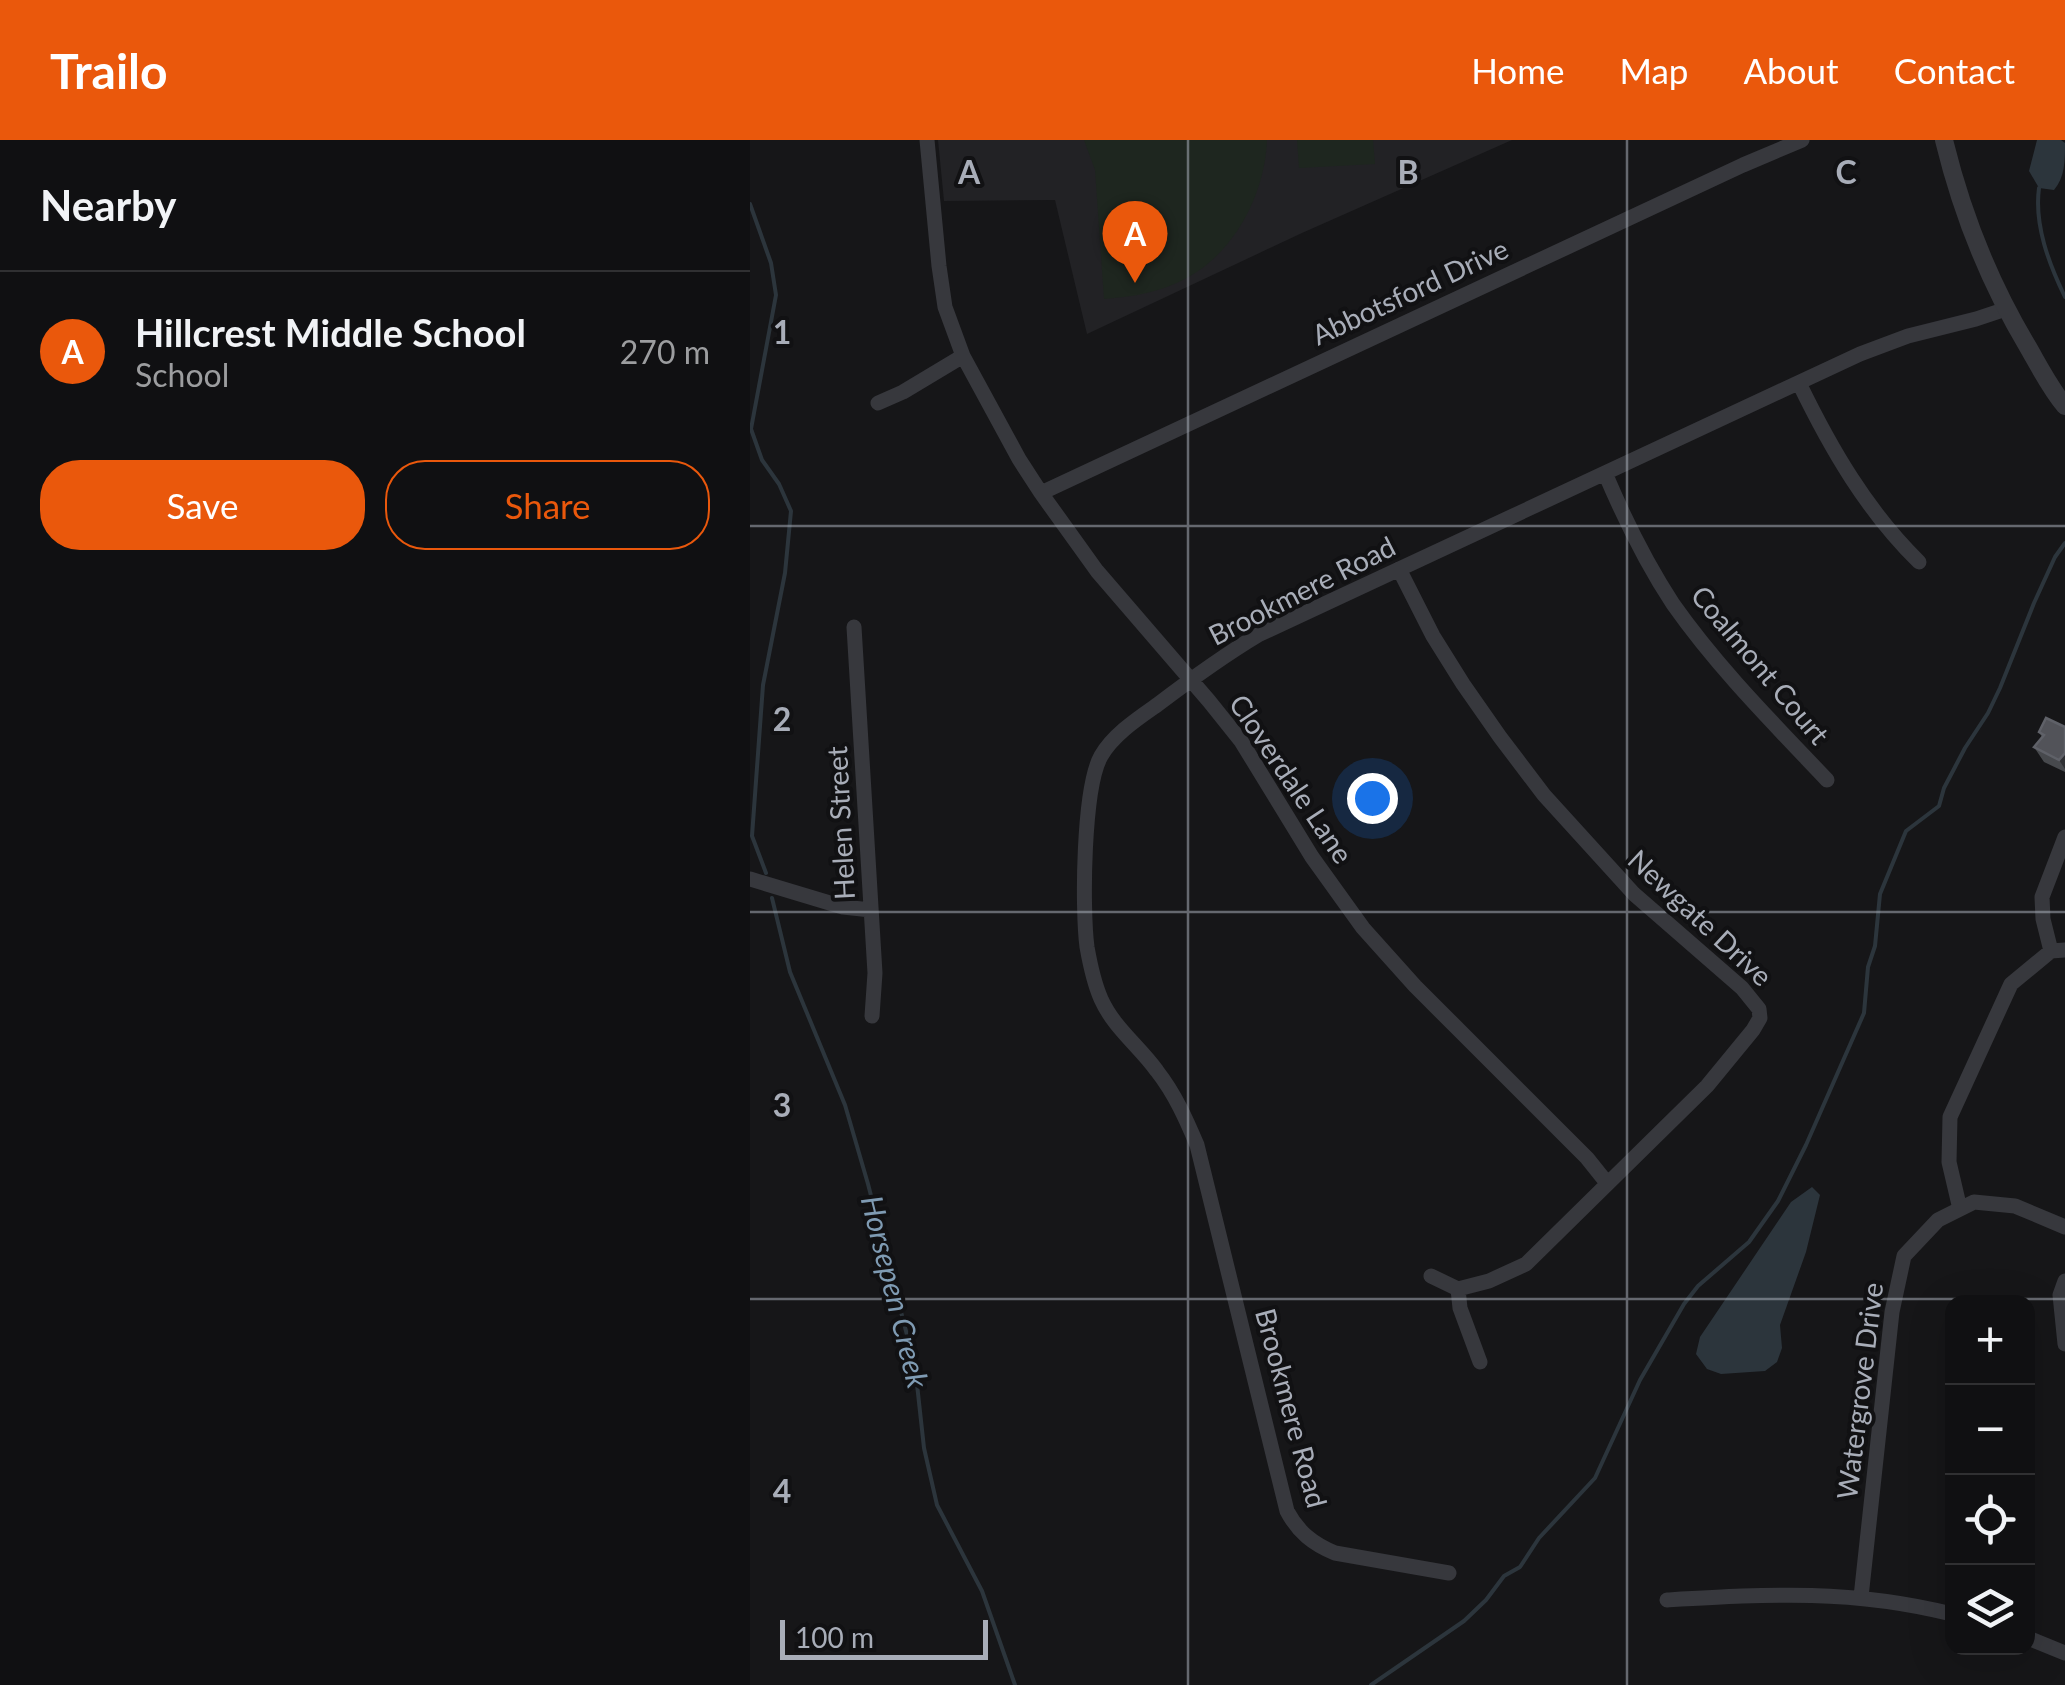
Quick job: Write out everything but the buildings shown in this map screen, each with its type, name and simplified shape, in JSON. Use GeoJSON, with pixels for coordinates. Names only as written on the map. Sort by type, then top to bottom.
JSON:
{"type":"FeatureCollection","features":[{"type":"Feature","properties":{"kind":"street","name":"Cloverdale Lane"},"geometry":{"type":"LineString","coordinates":[[927,140],[945,307],[963,356],[1040,493],[1097,571],[1240,741],[1312,857],[1363,928],[1608,1183]]}},
{"type":"Feature","properties":{"kind":"street","name":"Abbotsford Drive"},"geometry":{"type":"LineString","coordinates":[[1040,493],[1802,140]]}},
{"type":"Feature","properties":{"kind":"street"},"geometry":{"type":"LineString","coordinates":[[1944,140],[1967,221],[1986,270],[2065,406]]}},
{"type":"Feature","properties":{"kind":"street","name":"Brookmere Road"},"geometry":{"type":"LineString","coordinates":[[1449,1572],[1335,1553],[1310,1540],[1292,1522],[1197,1146],[1170,1089],[1112,1020],[1095,982],[1087,942],[1085,891],[1089,809],[1097,765],[1116,737],[1190,680],[1258,636],[1860,354],[1908,336],[2006,309]]}},
{"type":"Feature","properties":{"kind":"street"},"geometry":{"type":"LineString","coordinates":[[878,404],[963,356]]}},
{"type":"Feature","properties":{"kind":"street"},"geometry":{"type":"LineString","coordinates":[[1800,382],[1840,461],[1898,542],[1919,562]]}},
{"type":"Feature","properties":{"kind":"street","name":"Coalmont Court"},"geometry":{"type":"LineString","coordinates":[[1604,473],[1655,575],[1690,626],[1740,688],[1827,780]]}},
{"type":"Feature","properties":{"kind":"street","name":"Newgate Drive"},"geometry":{"type":"LineString","coordinates":[[1399,569],[1433,636],[1544,794],[1634,894],[1742,988],[1760,1009],[1753,1030],[1707,1086],[1541,1251],[1526,1264],[1489,1281],[1458,1289]]}},
{"type":"Feature","properties":{"kind":"street","name":"Helen Street"},"geometry":{"type":"LineString","coordinates":[[854,627],[875,973],[872,1016]]}},
{"type":"Feature","properties":{"kind":"street"},"geometry":{"type":"LineString","coordinates":[[2065,837],[2042,898],[2043,919],[2058,951],[2011,984],[1950,1117],[1950,1162],[1960,1209],[1974,1202],[2015,1206],[2065,1227]]}},
{"type":"Feature","properties":{"kind":"street"},"geometry":{"type":"LineString","coordinates":[[750,880],[843,907],[871,910]]}},
{"type":"Feature","properties":{"kind":"street","name":"Watergrove Drive"},"geometry":{"type":"LineString","coordinates":[[1861,1597],[1892,1312],[1904,1256],[1938,1220],[1960,1209]]}},
{"type":"Feature","properties":{"kind":"street"},"geometry":{"type":"LineString","coordinates":[[1431,1276],[1458,1289],[1460,1308],[1480,1362]]}},
{"type":"Feature","properties":{"kind":"street"},"geometry":{"type":"LineString","coordinates":[[2065,1281],[2060,1295],[2065,1344]]}},
{"type":"Feature","properties":{"kind":"street"},"geometry":{"type":"LineString","coordinates":[[1668,1600],[1781,1593],[1907,1602],[1945,1612]]}},
{"type":"Feature","properties":{"kind":"street"},"geometry":{"type":"LineString","coordinates":[[2035,1641],[2065,1652]]}},
{"type":"Feature","properties":{"kind":"shaded area"},"geometry":{"type":"Polygon","coordinates":[[[938,140],[1512,140],[1087,334],[1055,200],[944,201],[938,140]]]}},
{"type":"Feature","properties":{"kind":"shaded area"},"geometry":{"type":"Polygon","coordinates":[[[1084,140],[1267,140],[1254,200],[1220,252],[1187,278],[1167,287],[1104,299],[1095,170],[1084,140]]]}},
{"type":"Feature","properties":{"kind":"shaded area"},"geometry":{"type":"Polygon","coordinates":[[[1297,140],[1373,140],[1375,164],[1299,168],[1297,140]]]}},
{"type":"Feature","properties":{"kind":"shaded area"},"geometry":{"type":"Polygon","coordinates":[[[2037,140],[2065,143],[2062,174],[2054,190],[2039,188],[2029,171],[2037,140]]]}},
{"type":"Feature","properties":{"kind":"shaded area"},"geometry":{"type":"Polygon","coordinates":[[[1812,1187],[1820,1195],[1806,1252],[1780,1325],[1782,1348],[1777,1362],[1765,1371],[1721,1374],[1707,1369],[1696,1354],[1700,1337],[1791,1202],[1812,1187]]]}},
{"type":"Feature","properties":{"kind":"waterway"},"geometry":{"type":"LineString","coordinates":[[2039,188],[2044,244],[2065,297]]}},
{"type":"Feature","properties":{"kind":"waterway","name":"Horsepen Creek"},"geometry":{"type":"LineString","coordinates":[[750,204],[771,263],[776,295],[751,429],[762,460],[791,511],[785,573],[763,685],[752,836],[766,873]]}},
{"type":"Feature","properties":{"kind":"waterway"},"geometry":{"type":"LineString","coordinates":[[1371,1685],[1464,1621],[1504,1576],[1520,1567],[1539,1538],[1595,1478],[1640,1380],[1684,1304],[1698,1286],[1749,1242],[1778,1201],[1864,1013],[1880,894],[1906,831],[1939,806],[1944,788],[2000,688],[2034,603],[2065,543]]}},
{"type":"Feature","properties":{"kind":"waterway","name":"Horsepen Creek"},"geometry":{"type":"LineString","coordinates":[[772,898],[790,972],[845,1105],[868,1184],[915,1366],[924,1448],[937,1505],[982,1591],[1015,1685]]}},
{"type":"Feature","properties":{"kind":"place","name":"Hillcrest Middle School"},"geometry":{"type":"Point","coordinates":[1135,283]}}]}
